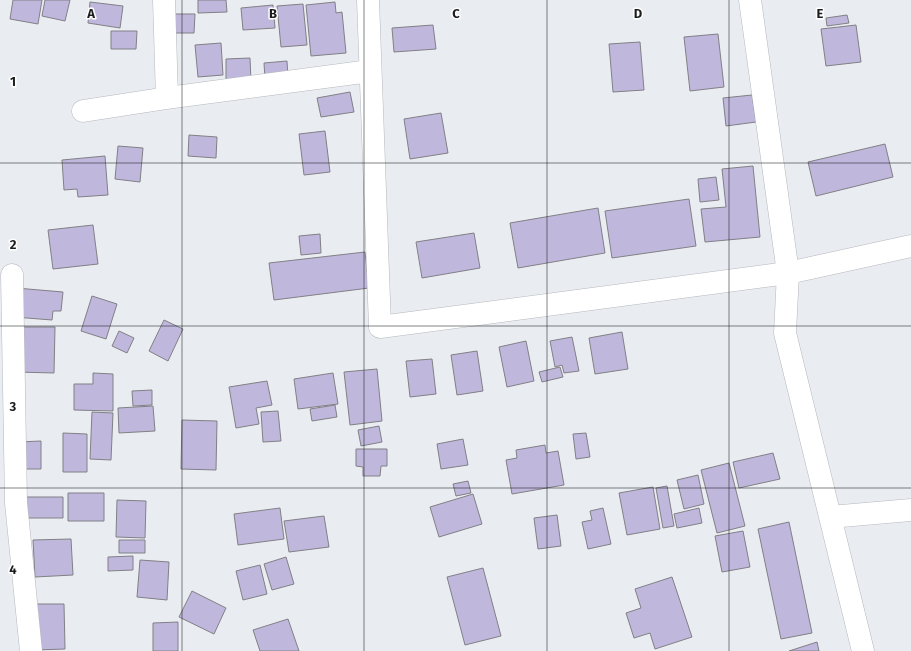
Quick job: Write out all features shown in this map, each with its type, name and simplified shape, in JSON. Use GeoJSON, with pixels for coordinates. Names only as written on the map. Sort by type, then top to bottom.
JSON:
{"type":"FeatureCollection","features":[{"type":"Feature","properties":{"kind":"street"},"geometry":{"type":"LineString","coordinates":[[164,0],[167,98]]}},
{"type":"Feature","properties":{"kind":"street"},"geometry":{"type":"LineString","coordinates":[[368,0],[380,327],[788,273],[911,246]]}},
{"type":"Feature","properties":{"kind":"street"},"geometry":{"type":"LineString","coordinates":[[750,0],[788,273],[785,333],[863,651]]}},
{"type":"Feature","properties":{"kind":"street"},"geometry":{"type":"LineString","coordinates":[[83,111],[167,98],[370,71]]}},
{"type":"Feature","properties":{"kind":"street"},"geometry":{"type":"LineString","coordinates":[[12,275],[16,503],[31,651]]}},
{"type":"Feature","properties":{"kind":"street"},"geometry":{"type":"LineString","coordinates":[[830,517],[911,510]]}},
{"type":"Feature","properties":{"kind":"building"},"geometry":{"type":"Polygon","coordinates":[[[13,0],[42,0],[38,24],[10,19],[13,0]]]}},
{"type":"Feature","properties":{"kind":"building"},"geometry":{"type":"Polygon","coordinates":[[[45,0],[70,0],[65,21],[42,16],[45,0]]]}},
{"type":"Feature","properties":{"kind":"building"},"geometry":{"type":"Polygon","coordinates":[[[198,0],[226,0],[227,12],[198,13],[198,0]]]}},
{"type":"Feature","properties":{"kind":"building"},"geometry":{"type":"Polygon","coordinates":[[[90,2],[123,6],[120,28],[88,23],[90,2]]]}},
{"type":"Feature","properties":{"kind":"building"},"geometry":{"type":"Polygon","coordinates":[[[335,2],[336,13],[342,12],[346,53],[311,56],[306,5],[335,2]]]}},
{"type":"Feature","properties":{"kind":"building"},"geometry":{"type":"Polygon","coordinates":[[[303,4],[307,45],[281,47],[277,6],[303,4]]]}},
{"type":"Feature","properties":{"kind":"building"},"geometry":{"type":"Polygon","coordinates":[[[273,5],[275,28],[243,30],[241,8],[273,5]]]}},
{"type":"Feature","properties":{"kind":"building"},"geometry":{"type":"Polygon","coordinates":[[[174,14],[195,14],[194,33],[174,33],[174,14]]]}},
{"type":"Feature","properties":{"kind":"building"},"geometry":{"type":"Polygon","coordinates":[[[847,15],[849,23],[827,26],[826,18],[847,15]]]}},
{"type":"Feature","properties":{"kind":"building"},"geometry":{"type":"Polygon","coordinates":[[[433,25],[436,49],[394,52],[392,28],[433,25]]]}},
{"type":"Feature","properties":{"kind":"building"},"geometry":{"type":"Polygon","coordinates":[[[856,25],[861,62],[826,66],[821,29],[856,25]]]}},
{"type":"Feature","properties":{"kind":"building"},"geometry":{"type":"Polygon","coordinates":[[[111,31],[137,31],[136,49],[111,49],[111,31]]]}},
{"type":"Feature","properties":{"kind":"building"},"geometry":{"type":"Polygon","coordinates":[[[718,34],[724,87],[690,91],[684,37],[718,34]]]}},
{"type":"Feature","properties":{"kind":"building"},"geometry":{"type":"Polygon","coordinates":[[[640,42],[644,90],[613,92],[609,44],[640,42]]]}},
{"type":"Feature","properties":{"kind":"building"},"geometry":{"type":"Polygon","coordinates":[[[221,43],[223,75],[198,77],[195,45],[221,43]]]}},
{"type":"Feature","properties":{"kind":"building"},"geometry":{"type":"Polygon","coordinates":[[[250,58],[251,81],[226,81],[226,59],[250,58]]]}},
{"type":"Feature","properties":{"kind":"building"},"geometry":{"type":"Polygon","coordinates":[[[287,61],[288,78],[265,79],[264,63],[287,61]]]}},
{"type":"Feature","properties":{"kind":"building"},"geometry":{"type":"Polygon","coordinates":[[[350,92],[354,112],[321,117],[317,98],[350,92]]]}},
{"type":"Feature","properties":{"kind":"building"},"geometry":{"type":"Polygon","coordinates":[[[752,95],[756,122],[726,126],[723,98],[752,95]]]}},
{"type":"Feature","properties":{"kind":"building"},"geometry":{"type":"Polygon","coordinates":[[[441,113],[448,153],[410,159],[404,119],[441,113]]]}},
{"type":"Feature","properties":{"kind":"building"},"geometry":{"type":"Polygon","coordinates":[[[325,131],[330,172],[304,175],[299,134],[325,131]]]}},
{"type":"Feature","properties":{"kind":"building"},"geometry":{"type":"Polygon","coordinates":[[[189,135],[217,137],[216,158],[188,156],[189,135]]]}},
{"type":"Feature","properties":{"kind":"building"},"geometry":{"type":"Polygon","coordinates":[[[885,144],[893,177],[816,196],[808,162],[885,144]]]}},
{"type":"Feature","properties":{"kind":"building"},"geometry":{"type":"Polygon","coordinates":[[[118,146],[143,148],[140,182],[115,179],[118,146]]]}},
{"type":"Feature","properties":{"kind":"building"},"geometry":{"type":"Polygon","coordinates":[[[105,156],[108,195],[78,197],[77,189],[64,190],[62,160],[105,156]]]}},
{"type":"Feature","properties":{"kind":"building"},"geometry":{"type":"Polygon","coordinates":[[[753,166],[760,237],[705,242],[701,209],[726,207],[722,169],[753,166]]]}},
{"type":"Feature","properties":{"kind":"building"},"geometry":{"type":"Polygon","coordinates":[[[716,177],[719,200],[700,202],[698,179],[716,177]]]}},
{"type":"Feature","properties":{"kind":"building"},"geometry":{"type":"Polygon","coordinates":[[[689,199],[696,246],[612,258],[605,211],[689,199]]]}},
{"type":"Feature","properties":{"kind":"building"},"geometry":{"type":"Polygon","coordinates":[[[598,208],[605,253],[518,268],[510,223],[598,208]]]}},
{"type":"Feature","properties":{"kind":"building"},"geometry":{"type":"Polygon","coordinates":[[[93,225],[98,264],[53,269],[48,230],[93,225]]]}},
{"type":"Feature","properties":{"kind":"building"},"geometry":{"type":"Polygon","coordinates":[[[474,233],[480,268],[422,278],[416,242],[474,233]]]}},
{"type":"Feature","properties":{"kind":"building"},"geometry":{"type":"Polygon","coordinates":[[[320,234],[321,253],[301,255],[299,236],[320,234]]]}},
{"type":"Feature","properties":{"kind":"building"},"geometry":{"type":"Polygon","coordinates":[[[365,252],[369,288],[274,300],[269,263],[365,252]]]}},
{"type":"Feature","properties":{"kind":"building"},"geometry":{"type":"Polygon","coordinates":[[[16,288],[63,292],[61,311],[53,311],[52,320],[14,317],[16,288]]]}},
{"type":"Feature","properties":{"kind":"building"},"geometry":{"type":"Polygon","coordinates":[[[92,296],[117,304],[106,339],[81,331],[92,296]]]}},
{"type":"Feature","properties":{"kind":"building"},"geometry":{"type":"Polygon","coordinates":[[[164,320],[183,329],[168,361],[149,351],[164,320]]]}},
{"type":"Feature","properties":{"kind":"building"},"geometry":{"type":"Polygon","coordinates":[[[17,327],[55,327],[54,373],[16,372],[17,327]]]}},
{"type":"Feature","properties":{"kind":"building"},"geometry":{"type":"Polygon","coordinates":[[[119,331],[134,338],[127,353],[112,346],[119,331]]]}},
{"type":"Feature","properties":{"kind":"building"},"geometry":{"type":"Polygon","coordinates":[[[622,332],[628,369],[595,374],[589,338],[622,332]]]}},
{"type":"Feature","properties":{"kind":"building"},"geometry":{"type":"Polygon","coordinates":[[[572,337],[579,371],[564,373],[562,365],[555,367],[550,341],[572,337]]]}},
{"type":"Feature","properties":{"kind":"building"},"geometry":{"type":"Polygon","coordinates":[[[526,341],[534,381],[507,387],[499,347],[526,341]]]}},
{"type":"Feature","properties":{"kind":"building"},"geometry":{"type":"Polygon","coordinates":[[[477,351],[483,391],[457,395],[451,355],[477,351]]]}},
{"type":"Feature","properties":{"kind":"building"},"geometry":{"type":"Polygon","coordinates":[[[432,359],[436,394],[410,397],[406,361],[432,359]]]}},
{"type":"Feature","properties":{"kind":"building"},"geometry":{"type":"Polygon","coordinates":[[[560,367],[563,377],[542,382],[539,372],[560,367]]]}},
{"type":"Feature","properties":{"kind":"building"},"geometry":{"type":"Polygon","coordinates":[[[377,369],[382,421],[350,425],[344,372],[377,369]]]}},
{"type":"Feature","properties":{"kind":"building"},"geometry":{"type":"Polygon","coordinates":[[[93,373],[113,374],[113,411],[74,410],[74,384],[93,384],[93,373]]]}},
{"type":"Feature","properties":{"kind":"building"},"geometry":{"type":"Polygon","coordinates":[[[333,373],[338,404],[298,409],[294,379],[333,373]]]}},
{"type":"Feature","properties":{"kind":"building"},"geometry":{"type":"Polygon","coordinates":[[[267,381],[272,405],[256,408],[259,424],[236,428],[229,387],[267,381]]]}},
{"type":"Feature","properties":{"kind":"building"},"geometry":{"type":"Polygon","coordinates":[[[152,390],[152,405],[133,406],[132,391],[152,390]]]}},
{"type":"Feature","properties":{"kind":"building"},"geometry":{"type":"Polygon","coordinates":[[[335,405],[337,417],[312,421],[310,409],[335,405]]]}},
{"type":"Feature","properties":{"kind":"building"},"geometry":{"type":"Polygon","coordinates":[[[153,406],[155,431],[119,433],[118,408],[153,406]]]}},
{"type":"Feature","properties":{"kind":"building"},"geometry":{"type":"Polygon","coordinates":[[[278,411],[281,441],[263,442],[261,412],[278,411]]]}},
{"type":"Feature","properties":{"kind":"building"},"geometry":{"type":"Polygon","coordinates":[[[92,412],[113,413],[111,460],[90,459],[92,412]]]}},
{"type":"Feature","properties":{"kind":"building"},"geometry":{"type":"Polygon","coordinates":[[[182,420],[217,421],[216,470],[181,469],[182,420]]]}},
{"type":"Feature","properties":{"kind":"building"},"geometry":{"type":"Polygon","coordinates":[[[379,426],[382,442],[361,446],[358,430],[379,426]]]}},
{"type":"Feature","properties":{"kind":"building"},"geometry":{"type":"Polygon","coordinates":[[[63,433],[87,434],[87,472],[63,472],[63,433]]]}},
{"type":"Feature","properties":{"kind":"building"},"geometry":{"type":"Polygon","coordinates":[[[586,433],[590,457],[576,459],[573,434],[586,433]]]}},
{"type":"Feature","properties":{"kind":"building"},"geometry":{"type":"Polygon","coordinates":[[[463,439],[468,465],[441,469],[437,444],[463,439]]]}},
{"type":"Feature","properties":{"kind":"building"},"geometry":{"type":"Polygon","coordinates":[[[41,441],[41,469],[18,469],[18,442],[41,441]]]}},
{"type":"Feature","properties":{"kind":"building"},"geometry":{"type":"Polygon","coordinates":[[[545,445],[546,453],[558,451],[564,485],[512,494],[506,460],[517,458],[516,450],[545,445]]]}},
{"type":"Feature","properties":{"kind":"building"},"geometry":{"type":"Polygon","coordinates":[[[356,449],[387,449],[387,466],[381,466],[380,476],[363,476],[363,467],[356,466],[356,449]]]}},
{"type":"Feature","properties":{"kind":"building"},"geometry":{"type":"Polygon","coordinates":[[[773,453],[780,479],[739,488],[733,462],[773,453]]]}},
{"type":"Feature","properties":{"kind":"building"},"geometry":{"type":"Polygon","coordinates":[[[729,463],[745,526],[717,533],[701,470],[729,463]]]}},
{"type":"Feature","properties":{"kind":"building"},"geometry":{"type":"Polygon","coordinates":[[[698,475],[704,504],[684,509],[677,480],[698,475]]]}},
{"type":"Feature","properties":{"kind":"building"},"geometry":{"type":"Polygon","coordinates":[[[468,481],[471,493],[456,496],[453,484],[468,481]]]}},
{"type":"Feature","properties":{"kind":"building"},"geometry":{"type":"Polygon","coordinates":[[[667,486],[674,526],[663,528],[656,488],[667,486]]]}},
{"type":"Feature","properties":{"kind":"building"},"geometry":{"type":"Polygon","coordinates":[[[653,487],[660,529],[627,535],[619,493],[653,487]]]}},
{"type":"Feature","properties":{"kind":"building"},"geometry":{"type":"Polygon","coordinates":[[[68,493],[104,493],[104,521],[68,521],[68,493]]]}},
{"type":"Feature","properties":{"kind":"building"},"geometry":{"type":"Polygon","coordinates":[[[473,494],[482,524],[439,537],[430,507],[473,494]]]}},
{"type":"Feature","properties":{"kind":"building"},"geometry":{"type":"Polygon","coordinates":[[[25,497],[63,497],[63,518],[25,518],[25,497]]]}},
{"type":"Feature","properties":{"kind":"building"},"geometry":{"type":"Polygon","coordinates":[[[117,500],[146,501],[145,538],[116,537],[117,500]]]}},
{"type":"Feature","properties":{"kind":"building"},"geometry":{"type":"Polygon","coordinates":[[[280,508],[284,539],[238,545],[234,514],[280,508]]]}},
{"type":"Feature","properties":{"kind":"building"},"geometry":{"type":"Polygon","coordinates":[[[603,508],[611,544],[588,549],[582,522],[592,520],[590,511],[603,508]]]}},
{"type":"Feature","properties":{"kind":"building"},"geometry":{"type":"Polygon","coordinates":[[[699,508],[702,523],[677,528],[674,514],[699,508]]]}},
{"type":"Feature","properties":{"kind":"building"},"geometry":{"type":"Polygon","coordinates":[[[557,515],[561,546],[538,549],[534,518],[557,515]]]}},
{"type":"Feature","properties":{"kind":"building"},"geometry":{"type":"Polygon","coordinates":[[[324,516],[329,547],[289,552],[284,521],[324,516]]]}},
{"type":"Feature","properties":{"kind":"building"},"geometry":{"type":"Polygon","coordinates":[[[789,522],[812,633],[781,639],[758,529],[789,522]]]}},
{"type":"Feature","properties":{"kind":"building"},"geometry":{"type":"Polygon","coordinates":[[[743,531],[750,567],[722,572],[715,536],[743,531]]]}},
{"type":"Feature","properties":{"kind":"building"},"geometry":{"type":"Polygon","coordinates":[[[71,539],[73,575],[35,577],[33,540],[71,539]]]}},
{"type":"Feature","properties":{"kind":"building"},"geometry":{"type":"Polygon","coordinates":[[[119,540],[145,540],[145,553],[119,553],[119,540]]]}},
{"type":"Feature","properties":{"kind":"building"},"geometry":{"type":"Polygon","coordinates":[[[133,556],[133,570],[108,571],[108,557],[133,556]]]}},
{"type":"Feature","properties":{"kind":"building"},"geometry":{"type":"Polygon","coordinates":[[[286,557],[294,584],[272,590],[264,564],[286,557]]]}},
{"type":"Feature","properties":{"kind":"building"},"geometry":{"type":"Polygon","coordinates":[[[140,560],[169,562],[167,600],[137,597],[140,560]]]}},
{"type":"Feature","properties":{"kind":"building"},"geometry":{"type":"Polygon","coordinates":[[[260,565],[267,594],[243,600],[236,571],[260,565]]]}},
{"type":"Feature","properties":{"kind":"building"},"geometry":{"type":"Polygon","coordinates":[[[483,568],[501,636],[465,645],[447,577],[483,568]]]}},
{"type":"Feature","properties":{"kind":"building"},"geometry":{"type":"Polygon","coordinates":[[[672,577],[692,637],[655,649],[650,633],[634,638],[626,613],[641,608],[635,589],[672,577]]]}},
{"type":"Feature","properties":{"kind":"building"},"geometry":{"type":"Polygon","coordinates":[[[192,591],[226,608],[214,634],[179,617],[192,591]]]}},
{"type":"Feature","properties":{"kind":"building"},"geometry":{"type":"Polygon","coordinates":[[[33,604],[64,604],[65,649],[34,650],[33,604]]]}},
{"type":"Feature","properties":{"kind":"building"},"geometry":{"type":"Polygon","coordinates":[[[288,619],[299,651],[260,651],[253,630],[288,619]]]}},
{"type":"Feature","properties":{"kind":"building"},"geometry":{"type":"Polygon","coordinates":[[[178,622],[178,651],[153,651],[153,623],[178,622]]]}},
{"type":"Feature","properties":{"kind":"building"},"geometry":{"type":"Polygon","coordinates":[[[817,642],[819,651],[789,651],[817,642]]]}}]}
